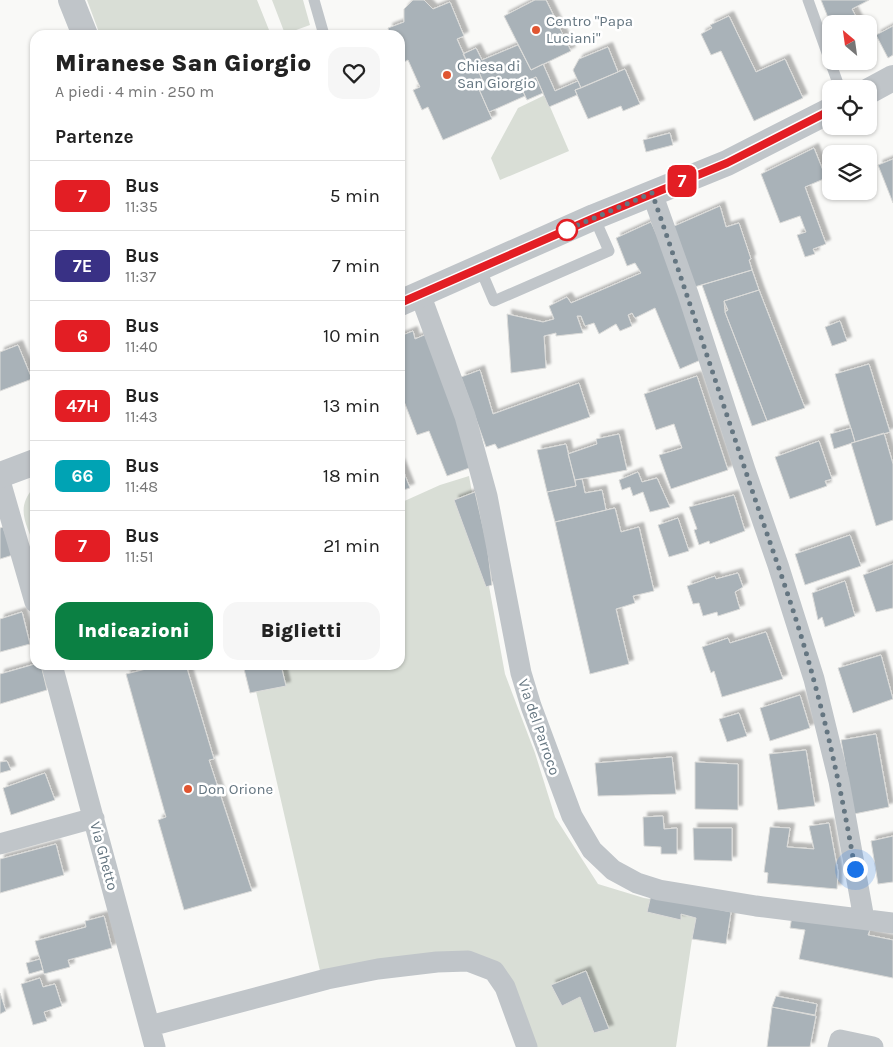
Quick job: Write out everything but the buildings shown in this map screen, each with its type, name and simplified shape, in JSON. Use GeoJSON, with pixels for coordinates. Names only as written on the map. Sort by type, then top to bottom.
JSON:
{"type":"FeatureCollection","features":[{"type":"Feature","properties":{"kind":"street"},"geometry":{"type":"LineString","coordinates":[[71,0],[83,30]]}},
{"type":"Feature","properties":{"kind":"street"},"geometry":{"type":"LineString","coordinates":[[877,86],[893,78]]}},
{"type":"Feature","properties":{"kind":"street"},"geometry":{"type":"LineString","coordinates":[[410,299],[652,193],[727,163],[822,115]]}},
{"type":"Feature","properties":{"kind":"street"},"geometry":{"type":"LineString","coordinates":[[652,193],[688,294],[814,679],[839,781],[864,919]]}},
{"type":"Feature","properties":{"kind":"street","name":"Via del Parroco"},"geometry":{"type":"LineString","coordinates":[[410,299],[465,416],[487,496],[521,673],[539,731],[572,816],[583,836],[603,862],[613,870],[637,883],[659,890],[893,923]]}},
{"type":"Feature","properties":{"kind":"street"},"geometry":{"type":"LineString","coordinates":[[0,475],[30,464]]}},
{"type":"Feature","properties":{"kind":"street"},"geometry":{"type":"LineString","coordinates":[[0,481],[30,585]]}},
{"type":"Feature","properties":{"kind":"street","name":"Via Ghetto"},"geometry":{"type":"LineString","coordinates":[[53,670],[155,1047]]}},
{"type":"Feature","properties":{"kind":"street"},"geometry":{"type":"LineString","coordinates":[[0,844],[94,818]]}},
{"type":"Feature","properties":{"kind":"street"},"geometry":{"type":"LineString","coordinates":[[150,1026],[335,978],[378,969],[437,962],[468,961],[494,971],[505,987],[527,1047]]}},
{"type":"Feature","properties":{"kind":"street"},"geometry":{"type":"LineString","coordinates":[[838,1047],[840,1040],[873,1047]]}},
{"type":"Feature","properties":{"kind":"lane"},"geometry":{"type":"LineString","coordinates":[[314,0],[323,30]]}},
{"type":"Feature","properties":{"kind":"lane"},"geometry":{"type":"LineString","coordinates":[[808,0],[837,80]]}},
{"type":"Feature","properties":{"kind":"lane"},"geometry":{"type":"LineString","coordinates":[[480,268],[494,301],[609,251],[594,218]]}},
{"type":"Feature","properties":{"kind":"shaded area"},"geometry":{"type":"Polygon","coordinates":[[[87,0],[257,0],[269,30],[98,30],[87,0]]]}},
{"type":"Feature","properties":{"kind":"shaded area"},"geometry":{"type":"Polygon","coordinates":[[[272,0],[303,0],[310,25],[296,30],[283,30],[272,0]]]}},
{"type":"Feature","properties":{"kind":"shaded area"},"geometry":{"type":"Polygon","coordinates":[[[545,95],[569,151],[500,180],[491,158],[518,108],[545,95]]]}},
{"type":"Feature","properties":{"kind":"shaded area"},"geometry":{"type":"Polygon","coordinates":[[[469,476],[505,674],[535,753],[555,817],[598,884],[644,898],[731,912],[726,944],[692,939],[676,1047],[533,1047],[493,964],[323,984],[251,670],[405,670],[405,501],[440,485],[469,476]]]}},
{"type":"Feature","properties":{"kind":"shaded area"},"geometry":{"type":"Polygon","coordinates":[[[30,493],[30,535],[24,517],[25,503],[30,493]]]}},
{"type":"Feature","properties":{"kind":"bus line","name":"7"},"geometry":{"type":"LineString","coordinates":[[405,301],[652,193],[727,163],[784,136],[822,115]]}},
{"type":"Feature","properties":{"kind":"place","name":"Centro \"Papa Luciani\""},"geometry":{"type":"Point","coordinates":[536,30]}},
{"type":"Feature","properties":{"kind":"place","name":"Chiesa di San Giorgio"},"geometry":{"type":"Point","coordinates":[447,75]}},
{"type":"Feature","properties":{"kind":"place","name":"Don Orione"},"geometry":{"type":"Point","coordinates":[188,789]}},
{"type":"Feature","properties":{"kind":"route"},"geometry":{"type":"LineString","coordinates":[[567,230],[564,231],[652,193],[688,294],[814,679],[839,781],[855,869]]}}]}
